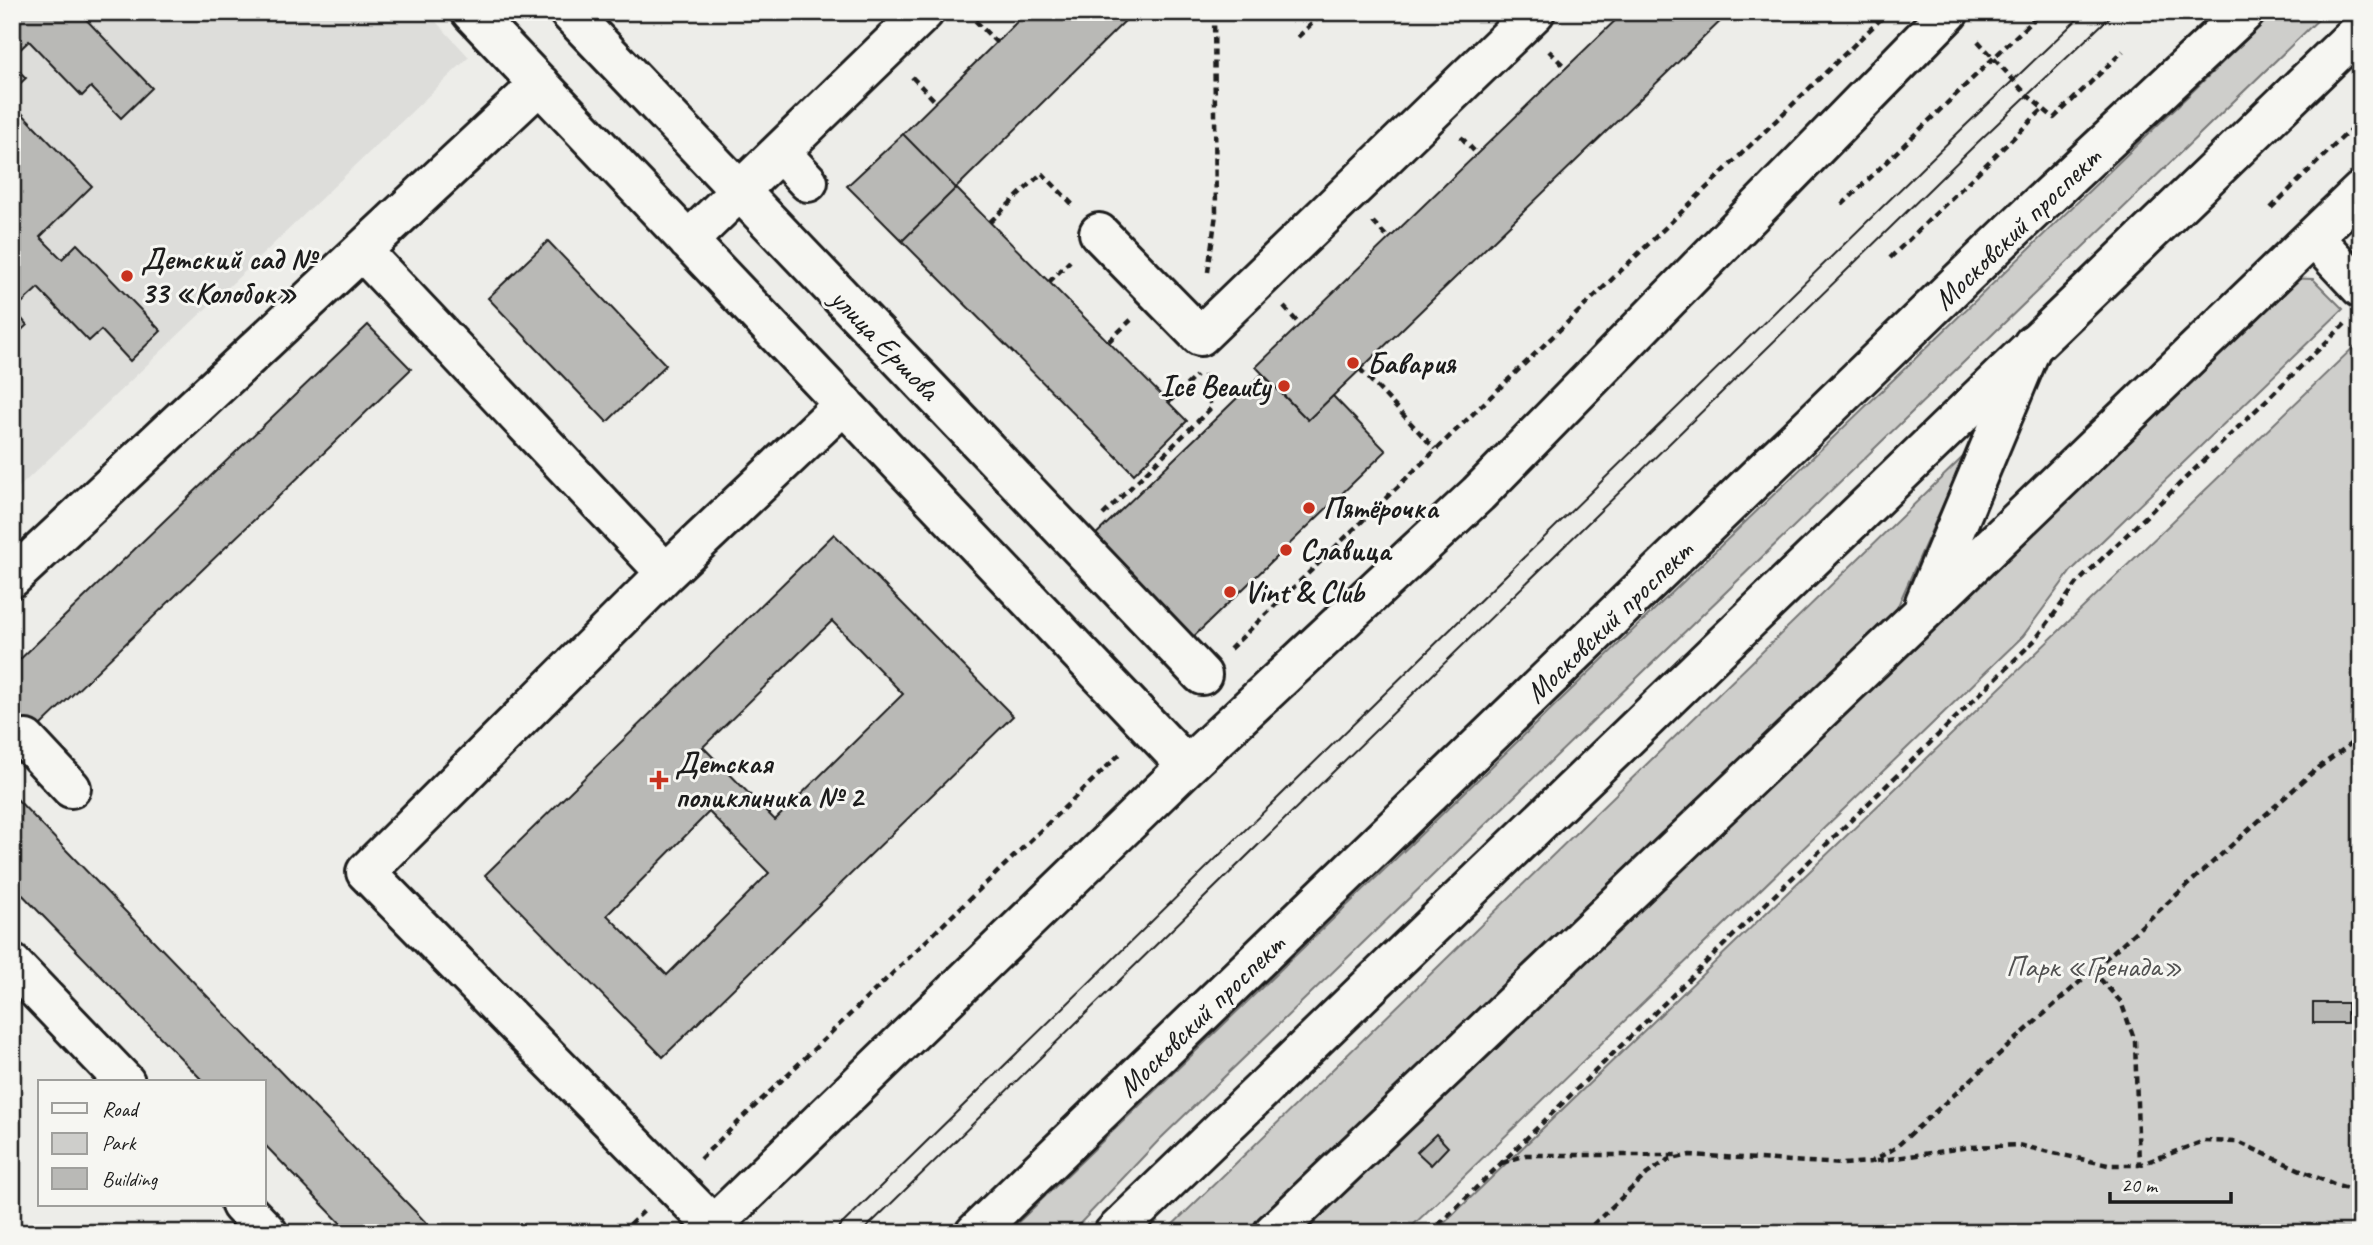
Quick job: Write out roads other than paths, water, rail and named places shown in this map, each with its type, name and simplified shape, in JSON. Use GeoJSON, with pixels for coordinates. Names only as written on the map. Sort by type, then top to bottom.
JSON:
{"type":"FeatureCollection","features":[{"type":"Feature","properties":{"kind":"street"},"geometry":{"type":"LineString","coordinates":[[471,12],[1188,766]]}},
{"type":"Feature","properties":{"kind":"street","name":"улица Ершова"},"geometry":{"type":"LineString","coordinates":[[569,12],[1202,675]]}},
{"type":"Feature","properties":{"kind":"street"},"geometry":{"type":"LineString","coordinates":[[688,241],[925,12]]}},
{"type":"Feature","properties":{"kind":"street"},"geometry":{"type":"LineString","coordinates":[[1099,233],[1200,336],[1535,12]]}},
{"type":"Feature","properties":{"kind":"street"},"geometry":{"type":"LineString","coordinates":[[844,404],[666,573],[366,872],[673,1185],[709,1229],[1188,766],[1478,494],[1949,12]]}},
{"type":"Feature","properties":{"kind":"street","name":"Московский проспект"},"geometry":{"type":"LineString","coordinates":[[975,1233],[2025,218],[2245,12]]}},
{"type":"Feature","properties":{"kind":"street"},"geometry":{"type":"LineString","coordinates":[[1114,1233],[2361,29]]}},
{"type":"Feature","properties":{"kind":"street"},"geometry":{"type":"LineString","coordinates":[[12,578],[540,84]]}},
{"type":"Feature","properties":{"kind":"street"},"geometry":{"type":"LineString","coordinates":[[780,152],[808,181]]}},
{"type":"Feature","properties":{"kind":"street"},"geometry":{"type":"LineString","coordinates":[[1273,1233],[2361,191]]}},
{"type":"Feature","properties":{"kind":"street"},"geometry":{"type":"LineString","coordinates":[[2313,237],[2356,303]]}},
{"type":"Feature","properties":{"kind":"street"},"geometry":{"type":"LineString","coordinates":[[362,251],[666,573]]}},
{"type":"Feature","properties":{"kind":"street"},"geometry":{"type":"LineString","coordinates":[[1919,617],[2033,343]]}},
{"type":"Feature","properties":{"kind":"street"},"geometry":{"type":"LineString","coordinates":[[26,740],[71,788]]}},
{"type":"Feature","properties":{"kind":"street"},"geometry":{"type":"LineString","coordinates":[[12,964],[123,1080]]}},
{"type":"Feature","properties":{"kind":"street"},"geometry":{"type":"LineString","coordinates":[[242,1206],[268,1233]]}},
{"type":"Feature","properties":{"kind":"tram line"},"geometry":{"type":"LineString","coordinates":[[833,1233],[1964,127],[2085,12]]}},
{"type":"Feature","properties":{"kind":"tram line"},"geometry":{"type":"LineString","coordinates":[[861,1233],[1978,142],[2115,12]]}},
{"type":"Feature","properties":{"kind":"place","name":"Детский сад № 33 «Колобок»"},"geometry":{"type":"Point","coordinates":[127,276]}},
{"type":"Feature","properties":{"kind":"place","name":"Бавария"},"geometry":{"type":"Point","coordinates":[1353,363]}},
{"type":"Feature","properties":{"kind":"place","name":"Ice Beauty"},"geometry":{"type":"Point","coordinates":[1284,386]}},
{"type":"Feature","properties":{"kind":"place","name":"Пятёрочка"},"geometry":{"type":"Point","coordinates":[1309,508]}},
{"type":"Feature","properties":{"kind":"place","name":"Славица"},"geometry":{"type":"Point","coordinates":[1286,550]}},
{"type":"Feature","properties":{"kind":"place","name":"Vint & Club"},"geometry":{"type":"Point","coordinates":[1230,592]}},
{"type":"Feature","properties":{"kind":"place","name":"Детская поликлиника № 2"},"geometry":{"type":"Point","coordinates":[659,780]}},
{"type":"Feature","properties":{"kind":"park label","name":"Парк «Гренада»"},"geometry":{"type":"Point","coordinates":[2094,966]}}]}
